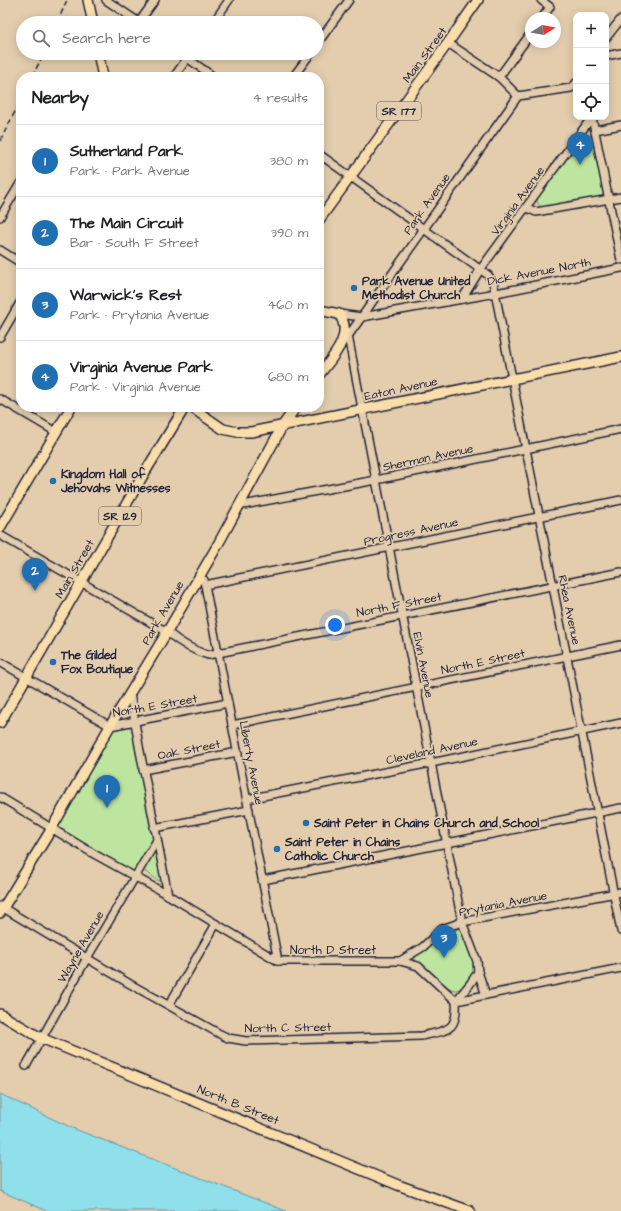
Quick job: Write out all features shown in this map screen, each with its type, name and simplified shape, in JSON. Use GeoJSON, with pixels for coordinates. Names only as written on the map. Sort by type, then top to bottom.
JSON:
{"type":"FeatureCollection","features":[{"type":"Feature","properties":{"kind":"main road"},"geometry":{"type":"LineString","coordinates":[[88,0],[91,16]]}},
{"type":"Feature","properties":{"kind":"main road","name":"Main Street"},"geometry":{"type":"LineString","coordinates":[[324,213],[478,0]]}},
{"type":"Feature","properties":{"kind":"main road"},"geometry":{"type":"LineString","coordinates":[[99,60],[102,72]]}},
{"type":"Feature","properties":{"kind":"main road","name":"Dick Avenue North"},"geometry":{"type":"LineString","coordinates":[[324,311],[340,314]]}},
{"type":"Feature","properties":{"kind":"main road"},"geometry":{"type":"LineString","coordinates":[[340,314],[344,320],[345,335],[340,345]]}},
{"type":"Feature","properties":{"kind":"main road","name":"Park Avenue"},"geometry":{"type":"LineString","coordinates":[[324,368],[340,345]]}},
{"type":"Feature","properties":{"kind":"main road","name":"Eaton Avenue"},"geometry":{"type":"LineString","coordinates":[[198,412],[223,429],[251,432],[621,357]]}},
{"type":"Feature","properties":{"kind":"main road"},"geometry":{"type":"LineString","coordinates":[[0,528],[68,412]]}},
{"type":"Feature","properties":{"kind":"main road","name":"Main Street"},"geometry":{"type":"LineString","coordinates":[[0,723],[142,477],[182,412]]}},
{"type":"Feature","properties":{"kind":"main road","name":"Park Avenue"},"geometry":{"type":"LineString","coordinates":[[1,909],[52,828],[110,726],[167,632],[283,425],[292,412]]}},
{"type":"Feature","properties":{"kind":"main road","name":"North B Street"},"geometry":{"type":"LineString","coordinates":[[0,1014],[41,1038],[398,1185],[470,1211]]}},
{"type":"Feature","properties":{"kind":"street"},"geometry":{"type":"LineString","coordinates":[[106,0],[131,16]]}},
{"type":"Feature","properties":{"kind":"street"},"geometry":{"type":"LineString","coordinates":[[144,16],[155,0]]}},
{"type":"Feature","properties":{"kind":"street"},"geometry":{"type":"LineString","coordinates":[[218,16],[229,0]]}},
{"type":"Feature","properties":{"kind":"street"},"geometry":{"type":"LineString","coordinates":[[324,34],[349,0]]}},
{"type":"Feature","properties":{"kind":"street"},"geometry":{"type":"LineString","coordinates":[[541,0],[550,6],[546,12]]}},
{"type":"Feature","properties":{"kind":"street"},"geometry":{"type":"LineString","coordinates":[[609,34],[621,19]]}},
{"type":"Feature","properties":{"kind":"street"},"geometry":{"type":"LineString","coordinates":[[499,77],[525,41]]}},
{"type":"Feature","properties":{"kind":"street"},"geometry":{"type":"LineString","coordinates":[[448,43],[499,77],[518,96],[571,88],[575,84]]}},
{"type":"Feature","properties":{"kind":"street"},"geometry":{"type":"LineString","coordinates":[[609,56],[621,54]]}},
{"type":"Feature","properties":{"kind":"street"},"geometry":{"type":"LineString","coordinates":[[178,72],[187,60]]}},
{"type":"Feature","properties":{"kind":"street"},"geometry":{"type":"LineString","coordinates":[[195,60],[208,72]]}},
{"type":"Feature","properties":{"kind":"street"},"geometry":{"type":"LineString","coordinates":[[297,72],[306,60]]}},
{"type":"Feature","properties":{"kind":"street","name":"Park Avenue"},"geometry":{"type":"LineString","coordinates":[[340,345],[362,317],[518,96]]}},
{"type":"Feature","properties":{"kind":"street","name":"Virginia Avenue"},"geometry":{"type":"LineString","coordinates":[[462,299],[480,270],[527,208],[590,120]]}},
{"type":"Feature","properties":{"kind":"street"},"geometry":{"type":"LineString","coordinates":[[593,120],[621,260]]}},
{"type":"Feature","properties":{"kind":"street"},"geometry":{"type":"LineString","coordinates":[[595,130],[621,125]]}},
{"type":"Feature","properties":{"kind":"street","name":"Rhea Avenue"},"geometry":{"type":"LineString","coordinates":[[324,158],[488,275],[493,282],[568,656],[597,812],[617,892],[621,932]]}},
{"type":"Feature","properties":{"kind":"street"},"geometry":{"type":"LineString","coordinates":[[0,217],[16,190]]}},
{"type":"Feature","properties":{"kind":"street"},"geometry":{"type":"LineString","coordinates":[[527,208],[536,212],[621,197]]}},
{"type":"Feature","properties":{"kind":"street"},"geometry":{"type":"LineString","coordinates":[[0,250],[16,260]]}},
{"type":"Feature","properties":{"kind":"street","name":"Dick Avenue North"},"geometry":{"type":"LineString","coordinates":[[340,314],[362,317],[496,293],[621,268]]}},
{"type":"Feature","properties":{"kind":"street"},"geometry":{"type":"LineString","coordinates":[[0,337],[16,309]]}},
{"type":"Feature","properties":{"kind":"street","name":"Elvin Avenue"},"geometry":{"type":"LineString","coordinates":[[348,336],[462,922],[478,961],[478,972],[486,995]]}},
{"type":"Feature","properties":{"kind":"street"},"geometry":{"type":"LineString","coordinates":[[0,399],[16,408]]}},
{"type":"Feature","properties":{"kind":"street"},"geometry":{"type":"LineString","coordinates":[[22,412],[56,432]]}},
{"type":"Feature","properties":{"kind":"street","name":"Sherman Avenue"},"geometry":{"type":"LineString","coordinates":[[238,506],[376,480],[621,429]]}},
{"type":"Feature","properties":{"kind":"street","name":"Progress Avenue"},"geometry":{"type":"LineString","coordinates":[[205,585],[621,500]]}},
{"type":"Feature","properties":{"kind":"street","name":"North F Street"},"geometry":{"type":"LineString","coordinates":[[0,535],[202,653],[208,655],[621,572]]}},
{"type":"Feature","properties":{"kind":"street","name":"Liberty Avenue"},"geometry":{"type":"LineString","coordinates":[[202,570],[278,961]]}},
{"type":"Feature","properties":{"kind":"street","name":"North E Street"},"geometry":{"type":"LineString","coordinates":[[232,725],[621,645]]}},
{"type":"Feature","properties":{"kind":"street","name":"North E Street"},"geometry":{"type":"LineString","coordinates":[[0,662],[110,726],[228,703]]}},
{"type":"Feature","properties":{"kind":"street"},"geometry":{"type":"LineString","coordinates":[[130,693],[143,770],[168,895]]}},
{"type":"Feature","properties":{"kind":"street","name":"Cleveland Avenue"},"geometry":{"type":"LineString","coordinates":[[247,799],[431,763],[621,723]]}},
{"type":"Feature","properties":{"kind":"street","name":"Oak Street"},"geometry":{"type":"LineString","coordinates":[[143,770],[238,752]]}},
{"type":"Feature","properties":{"kind":"street","name":"North D Street"},"geometry":{"type":"LineString","coordinates":[[0,797],[94,854],[136,876],[278,961],[400,961],[418,966],[456,1001]]}},
{"type":"Feature","properties":{"kind":"street"},"geometry":{"type":"LineString","coordinates":[[263,880],[621,808]]}},
{"type":"Feature","properties":{"kind":"street"},"geometry":{"type":"LineString","coordinates":[[154,828],[249,810]]}},
{"type":"Feature","properties":{"kind":"street","name":"Wayne Avenue"},"geometry":{"type":"LineString","coordinates":[[26,1066],[87,958],[157,840]]}},
{"type":"Feature","properties":{"kind":"street","name":"Prytania Avenue"},"geometry":{"type":"LineString","coordinates":[[400,961],[423,947],[442,929],[462,922],[617,892]]}},
{"type":"Feature","properties":{"kind":"street","name":"North C Street"},"geometry":{"type":"LineString","coordinates":[[1,909],[130,984],[228,1038],[261,1042],[422,1036],[442,1031],[450,1027],[455,1022],[457,1014],[456,1001]]}},
{"type":"Feature","properties":{"kind":"street"},"geometry":{"type":"LineString","coordinates":[[169,1005],[216,924]]}},
{"type":"Feature","properties":{"kind":"street"},"geometry":{"type":"LineString","coordinates":[[456,1001],[621,968]]}},
{"type":"Feature","properties":{"kind":"street"},"geometry":{"type":"LineString","coordinates":[[456,1001],[478,972]]}},
{"type":"Feature","properties":{"kind":"green space"},"geometry":{"type":"Polygon","coordinates":[[[581,136],[592,136],[595,140],[605,194],[602,197],[545,209],[543,208],[538,203],[537,197],[581,136]]]}},
{"type":"Feature","properties":{"kind":"green space"},"geometry":{"type":"Polygon","coordinates":[[[135,721],[157,840],[136,876],[52,828],[110,726],[135,721]]]}},
{"type":"Feature","properties":{"kind":"green space"},"geometry":{"type":"Polygon","coordinates":[[[156,851],[162,879],[159,881],[143,870],[153,852],[156,851]]]}},
{"type":"Feature","properties":{"kind":"green space"},"geometry":{"type":"Polygon","coordinates":[[[460,928],[473,961],[474,975],[464,986],[456,990],[447,987],[442,983],[415,960],[415,957],[439,936],[460,928]]]}},
{"type":"Feature","properties":{"kind":"water"},"geometry":{"type":"Polygon","coordinates":[[[0,1094],[72,1128],[286,1211],[47,1211],[0,1191],[0,1094]]]}},
{"type":"Feature","properties":{"kind":"railway"},"geometry":{"type":"LineString","coordinates":[[60,16],[67,0]]}},
{"type":"Feature","properties":{"kind":"railway"},"geometry":{"type":"LineString","coordinates":[[34,72],[40,60]]}},
{"type":"Feature","properties":{"kind":"railway"},"geometry":{"type":"LineString","coordinates":[[0,141],[16,110]]}},
{"type":"Feature","properties":{"kind":"place","name":"Virginia Avenue Park"},"geometry":{"type":"Point","coordinates":[580,165]}},
{"type":"Feature","properties":{"kind":"place","name":"Park Avenue United Methodist Church"},"geometry":{"type":"Point","coordinates":[354,288]}},
{"type":"Feature","properties":{"kind":"place","name":"Kingdom Hall of Jehovahs Witnesses"},"geometry":{"type":"Point","coordinates":[53,481]}},
{"type":"Feature","properties":{"kind":"place","name":"The Main Circuit"},"geometry":{"type":"Point","coordinates":[35,591]}},
{"type":"Feature","properties":{"kind":"place","name":"The Gilded Fox Boutique"},"geometry":{"type":"Point","coordinates":[53,662]}},
{"type":"Feature","properties":{"kind":"place","name":"Sutherland Park"},"geometry":{"type":"Point","coordinates":[107,808]}},
{"type":"Feature","properties":{"kind":"place","name":"Saint Peter in Chains Church and School"},"geometry":{"type":"Point","coordinates":[306,823]}},
{"type":"Feature","properties":{"kind":"place","name":"Saint Peter in Chains Catholic Church"},"geometry":{"type":"Point","coordinates":[277,849]}},
{"type":"Feature","properties":{"kind":"place","name":"Warwick's Rest"},"geometry":{"type":"Point","coordinates":[444,958]}}]}
